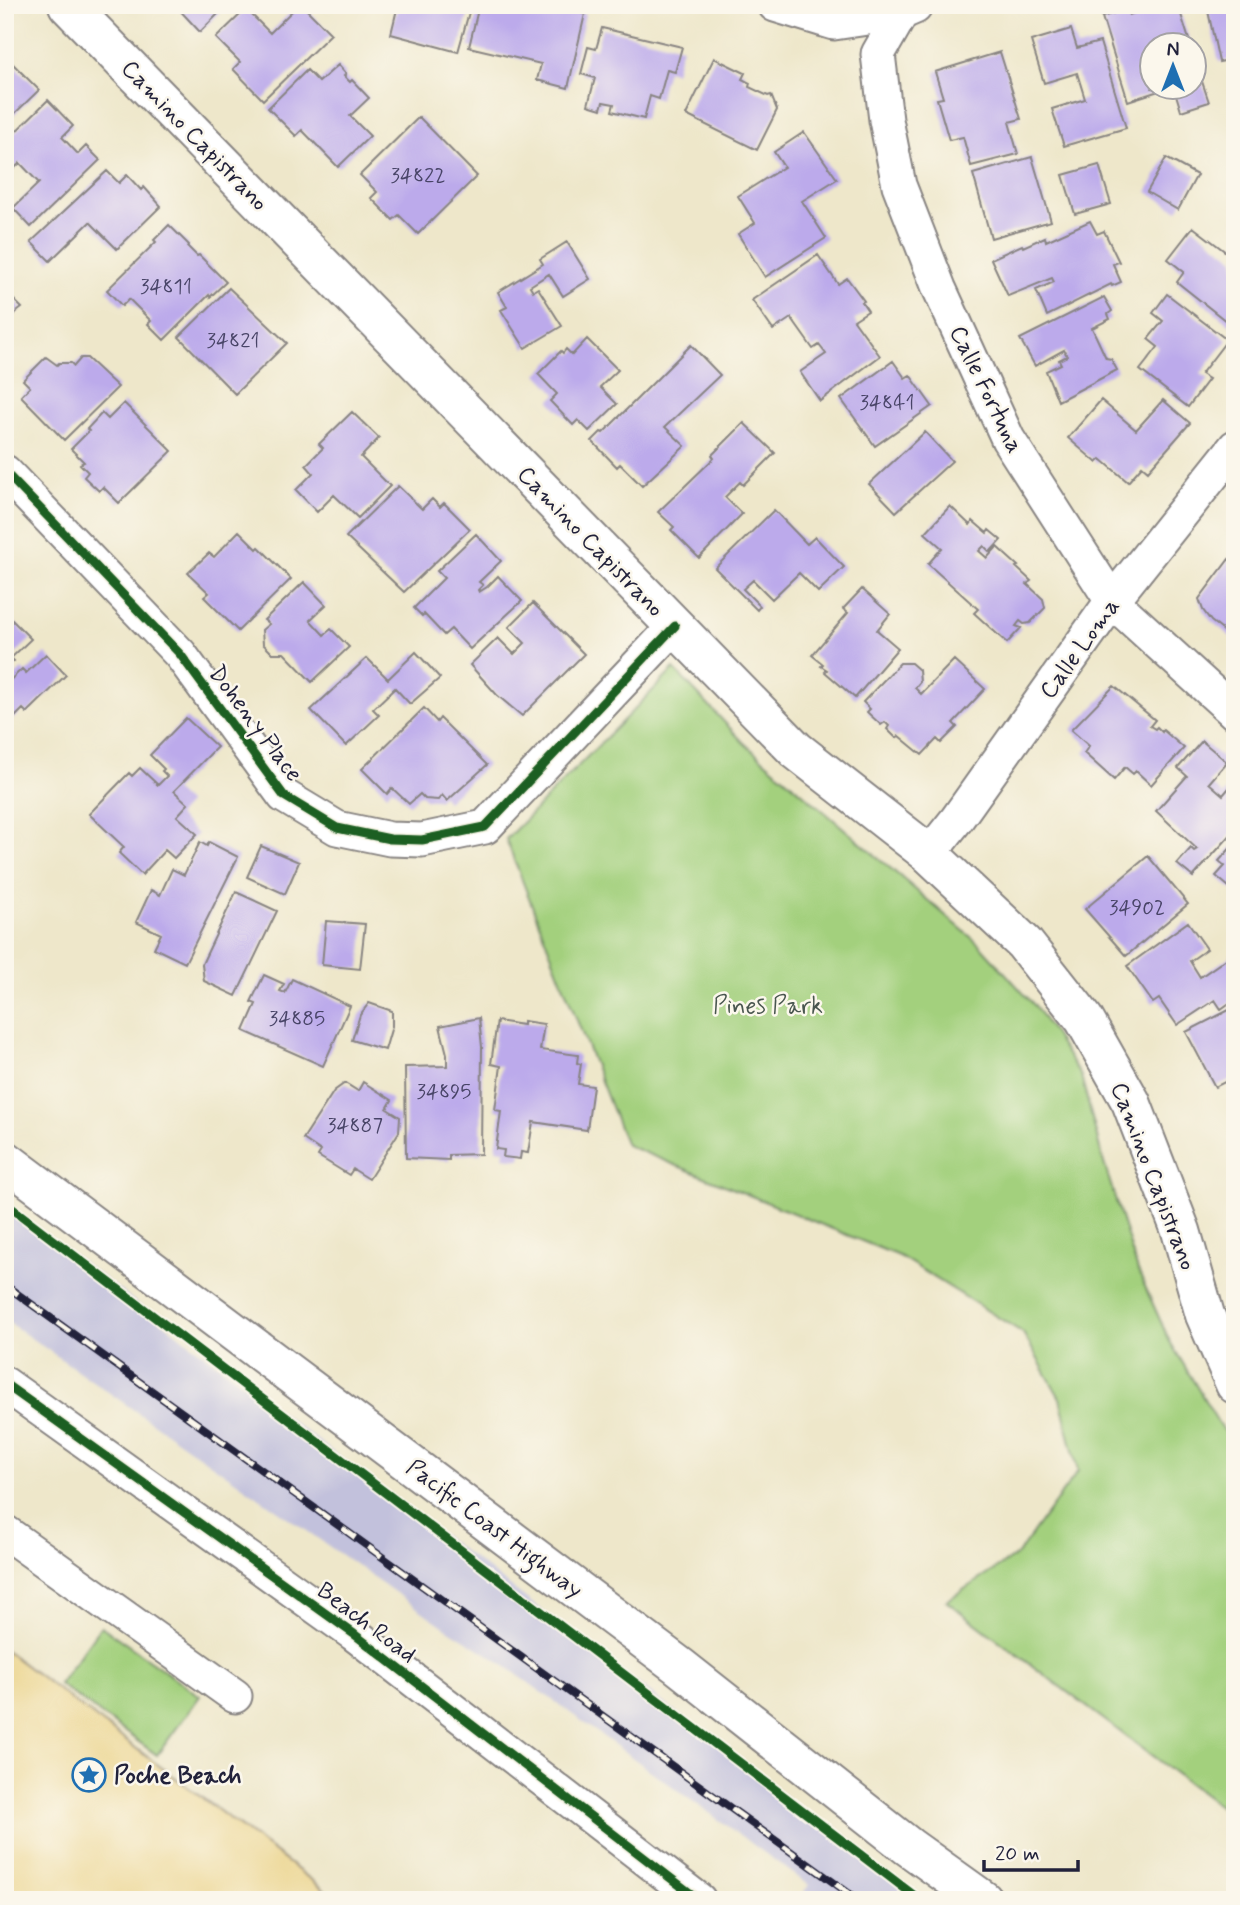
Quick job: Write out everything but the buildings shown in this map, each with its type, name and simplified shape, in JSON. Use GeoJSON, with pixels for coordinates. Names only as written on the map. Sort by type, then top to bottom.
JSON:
{"type":"FeatureCollection","features":[{"type":"Feature","properties":{"kind":"main road","name":"Camino Capistrano"},"geometry":{"type":"LineString","coordinates":[[68,5],[796,750],[929,853],[1024,943],[1084,1019],[1131,1102],[1181,1231],[1205,1315],[1235,1384]]}},
{"type":"Feature","properties":{"kind":"main road","name":"Pacific Coast Highway"},"geometry":{"type":"LineString","coordinates":[[5,1160],[679,1666],[909,1847],[983,1900]]}},
{"type":"Feature","properties":{"kind":"street"},"geometry":{"type":"LineString","coordinates":[[775,5],[834,23],[909,8]]}},
{"type":"Feature","properties":{"kind":"street","name":"Calle Fortuna"},"geometry":{"type":"LineString","coordinates":[[909,8],[878,54],[886,120],[899,185],[939,288],[1007,439],[1112,601],[1235,713]]}},
{"type":"Feature","properties":{"kind":"street","name":"Calle Loma"},"geometry":{"type":"LineString","coordinates":[[929,853],[957,819],[1112,601],[1235,447]]}},
{"type":"Feature","properties":{"kind":"street","name":"Doheny Place"},"geometry":{"type":"LineString","coordinates":[[5,472],[180,654],[284,796],[337,828],[390,839],[422,840],[485,827],[675,626]]}},
{"type":"Feature","properties":{"kind":"street","name":"Beach Road"},"geometry":{"type":"LineString","coordinates":[[5,1384],[354,1634],[699,1900]]}},
{"type":"Feature","properties":{"kind":"street"},"geometry":{"type":"LineString","coordinates":[[5,1532],[235,1696]]}},
{"type":"Feature","properties":{"kind":"shaded area"},"geometry":{"type":"Polygon","coordinates":[[[5,1203],[920,1900],[798,1900],[809,1885],[497,1660],[446,1628],[5,1320],[5,1203]]]}},
{"type":"Feature","properties":{"kind":"green space","name":"Pines Park"},"geometry":{"type":"Polygon","coordinates":[[[674,669],[744,743],[979,944],[1036,1007],[1081,1076],[1103,1160],[1138,1271],[1169,1340],[1235,1446],[1235,1818],[946,1601],[1017,1555],[1078,1471],[1060,1398],[1023,1333],[901,1257],[626,1145],[506,839],[674,669]]]}},
{"type":"Feature","properties":{"kind":"green space"},"geometry":{"type":"Polygon","coordinates":[[[101,1626],[200,1696],[157,1755],[59,1684],[101,1626]]]}},
{"type":"Feature","properties":{"kind":"sand","name":"Poche Beach"},"geometry":{"type":"Polygon","coordinates":[[[5,1650],[338,1900],[5,1900],[5,1650]]]}},
{"type":"Feature","properties":{"kind":"railway"},"geometry":{"type":"LineString","coordinates":[[5,1285],[858,1900]]}},
{"type":"Feature","properties":{"kind":"cycle path"},"geometry":{"type":"LineString","coordinates":[[5,472],[180,654],[284,796],[337,828],[390,839],[422,840],[485,827],[675,626]]}},
{"type":"Feature","properties":{"kind":"cycle path"},"geometry":{"type":"LineString","coordinates":[[5,1203],[920,1900]]}},
{"type":"Feature","properties":{"kind":"cycle path"},"geometry":{"type":"LineString","coordinates":[[5,1384],[354,1634],[699,1900]]}},
{"type":"Feature","properties":{"kind":"place","name":"Poche Beach"},"geometry":{"type":"Point","coordinates":[89,1775]}}]}
